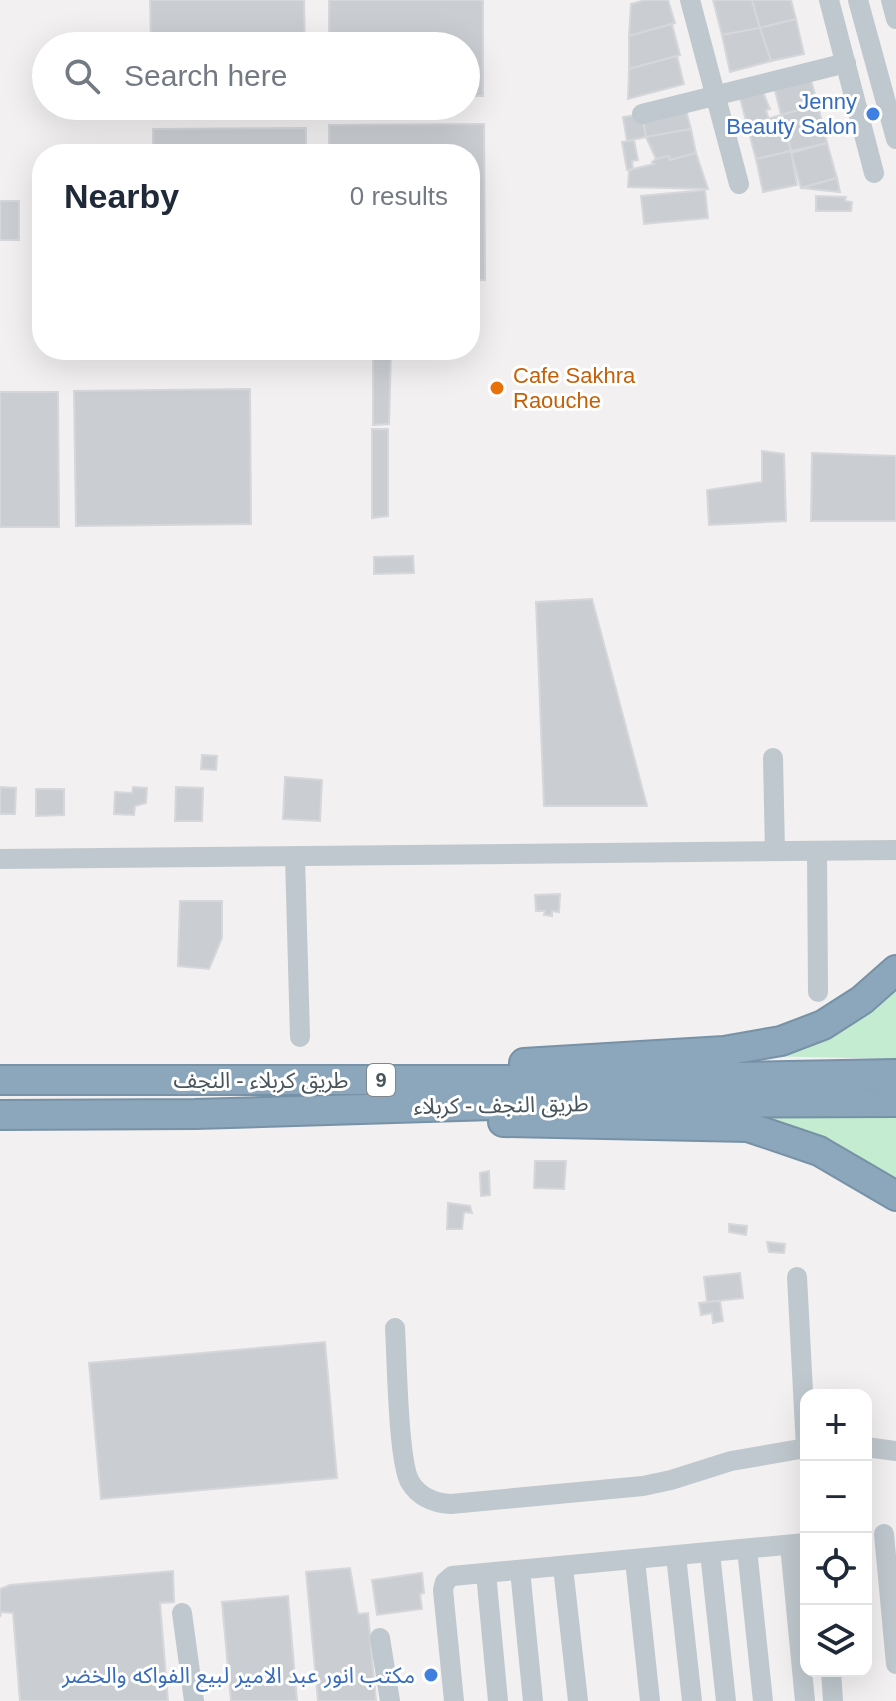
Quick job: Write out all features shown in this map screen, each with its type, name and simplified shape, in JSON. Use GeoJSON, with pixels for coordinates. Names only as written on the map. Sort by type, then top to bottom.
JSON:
{"type":"FeatureCollection","features":[{"type":"Feature","properties":{"kind":"highway"},"geometry":{"type":"LineString","coordinates":[[355,1080],[531,1063],[724,1051],[763,1045],[823,1025],[862,1000],[896,970]]}},
{"type":"Feature","properties":{"kind":"highway","name":"9"},"geometry":{"type":"LineString","coordinates":[[762,1090],[896,1074]]}},
{"type":"Feature","properties":{"kind":"highway","name":"طريق کربلاء - النجف"},"geometry":{"type":"LineString","coordinates":[[0,1080],[355,1080],[762,1090]]}},
{"type":"Feature","properties":{"kind":"highway","name":"9"},"geometry":{"type":"LineString","coordinates":[[762,1090],[896,1102]]}},
{"type":"Feature","properties":{"kind":"highway","name":"طريق النجف - کربلاء"},"geometry":{"type":"LineString","coordinates":[[0,1115],[195,1114],[559,1103],[762,1090]]}},
{"type":"Feature","properties":{"kind":"highway"},"geometry":{"type":"LineString","coordinates":[[355,1109],[503,1122],[748,1127],[819,1151],[896,1196]]}},
{"type":"Feature","properties":{"kind":"street"},"geometry":{"type":"LineString","coordinates":[[690,0],[739,184]]}},
{"type":"Feature","properties":{"kind":"street"},"geometry":{"type":"LineString","coordinates":[[829,0],[874,173]]}},
{"type":"Feature","properties":{"kind":"street"},"geometry":{"type":"LineString","coordinates":[[858,0],[893,113],[896,139]]}},
{"type":"Feature","properties":{"kind":"street"},"geometry":{"type":"LineString","coordinates":[[891,0],[896,19]]}},
{"type":"Feature","properties":{"kind":"street"},"geometry":{"type":"LineString","coordinates":[[642,114],[846,63]]}},
{"type":"Feature","properties":{"kind":"street"},"geometry":{"type":"LineString","coordinates":[[773,758],[775,851]]}},
{"type":"Feature","properties":{"kind":"street"},"geometry":{"type":"LineString","coordinates":[[0,859],[896,850]]}},
{"type":"Feature","properties":{"kind":"street"},"geometry":{"type":"LineString","coordinates":[[817,851],[818,992]]}},
{"type":"Feature","properties":{"kind":"street"},"geometry":{"type":"LineString","coordinates":[[295,857],[300,1037]]}},
{"type":"Feature","properties":{"kind":"street"},"geometry":{"type":"LineString","coordinates":[[797,1277],[803,1389]]}},
{"type":"Feature","properties":{"kind":"street"},"geometry":{"type":"LineString","coordinates":[[395,1328],[404,1466],[417,1491],[432,1501],[451,1504],[643,1486],[756,1455],[800,1449]]}},
{"type":"Feature","properties":{"kind":"street"},"geometry":{"type":"LineString","coordinates":[[872,1448],[896,1451]]}},
{"type":"Feature","properties":{"kind":"street"},"geometry":{"type":"LineString","coordinates":[[882,1534],[896,1664]]}},
{"type":"Feature","properties":{"kind":"street"},"geometry":{"type":"LineString","coordinates":[[454,1701],[443,1590],[445,1582],[452,1576],[798,1544],[805,1701]]}},
{"type":"Feature","properties":{"kind":"street"},"geometry":{"type":"LineString","coordinates":[[747,1549],[763,1701]]}},
{"type":"Feature","properties":{"kind":"street"},"geometry":{"type":"LineString","coordinates":[[710,1553],[726,1701]]}},
{"type":"Feature","properties":{"kind":"street"},"geometry":{"type":"LineString","coordinates":[[676,1556],[692,1701]]}},
{"type":"Feature","properties":{"kind":"street"},"geometry":{"type":"LineString","coordinates":[[635,1560],[650,1701]]}},
{"type":"Feature","properties":{"kind":"street"},"geometry":{"type":"LineString","coordinates":[[563,1567],[578,1701]]}},
{"type":"Feature","properties":{"kind":"street"},"geometry":{"type":"LineString","coordinates":[[520,1570],[533,1701]]}},
{"type":"Feature","properties":{"kind":"street"},"geometry":{"type":"LineString","coordinates":[[486,1573],[498,1701]]}},
{"type":"Feature","properties":{"kind":"street"},"geometry":{"type":"LineString","coordinates":[[182,1613],[194,1701]]}},
{"type":"Feature","properties":{"kind":"street"},"geometry":{"type":"LineString","coordinates":[[380,1638],[390,1701]]}},
{"type":"Feature","properties":{"kind":"street"},"geometry":{"type":"LineString","coordinates":[[831,1677],[833,1701]]}},
{"type":"Feature","properties":{"kind":"green space"},"geometry":{"type":"Polygon","coordinates":[[[896,978],[896,1059],[760,1056],[896,978]]]}},
{"type":"Feature","properties":{"kind":"green space"},"geometry":{"type":"Polygon","coordinates":[[[896,1114],[896,1180],[834,1141],[764,1116],[896,1114]]]}},
{"type":"Feature","properties":{"kind":"building"},"geometry":{"type":"Polygon","coordinates":[[[150,0],[304,0],[305,32],[151,32],[150,0]]]}},
{"type":"Feature","properties":{"kind":"building"},"geometry":{"type":"Polygon","coordinates":[[[329,0],[483,0],[483,96],[480,96],[480,32],[329,32],[329,0]]]}},
{"type":"Feature","properties":{"kind":"building"},"geometry":{"type":"Polygon","coordinates":[[[645,0],[668,0],[675,23],[629,36],[631,4],[645,0]]]}},
{"type":"Feature","properties":{"kind":"building"},"geometry":{"type":"Polygon","coordinates":[[[713,0],[752,0],[760,28],[722,35],[713,0]]]}},
{"type":"Feature","properties":{"kind":"building"},"geometry":{"type":"Polygon","coordinates":[[[752,0],[791,0],[796,19],[760,28],[752,0]]]}},
{"type":"Feature","properties":{"kind":"building"},"geometry":{"type":"Polygon","coordinates":[[[796,19],[804,54],[771,61],[760,28],[796,19]]]}},
{"type":"Feature","properties":{"kind":"building"},"geometry":{"type":"Polygon","coordinates":[[[672,24],[680,55],[629,69],[629,36],[672,24]]]}},
{"type":"Feature","properties":{"kind":"building"},"geometry":{"type":"Polygon","coordinates":[[[760,28],[771,61],[730,72],[722,35],[760,28]]]}},
{"type":"Feature","properties":{"kind":"building"},"geometry":{"type":"Polygon","coordinates":[[[677,56],[684,84],[628,99],[629,69],[677,56]]]}},
{"type":"Feature","properties":{"kind":"building"},"geometry":{"type":"Polygon","coordinates":[[[809,73],[818,105],[781,115],[773,82],[809,73]]]}},
{"type":"Feature","properties":{"kind":"building"},"geometry":{"type":"Polygon","coordinates":[[[760,85],[770,109],[766,110],[769,120],[747,125],[738,90],[760,85]]]}},
{"type":"Feature","properties":{"kind":"building"},"geometry":{"type":"Polygon","coordinates":[[[684,103],[691,129],[646,137],[642,114],[684,103]]]}},
{"type":"Feature","properties":{"kind":"building"},"geometry":{"type":"Polygon","coordinates":[[[818,105],[827,143],[791,151],[781,115],[818,105]]]}},
{"type":"Feature","properties":{"kind":"building"},"geometry":{"type":"Polygon","coordinates":[[[642,114],[646,137],[627,141],[623,117],[642,114]]]}},
{"type":"Feature","properties":{"kind":"building"},"geometry":{"type":"Polygon","coordinates":[[[781,115],[791,151],[756,159],[747,125],[781,115]]]}},
{"type":"Feature","properties":{"kind":"building"},"geometry":{"type":"Polygon","coordinates":[[[484,124],[485,280],[480,280],[480,144],[329,144],[329,125],[484,124]]]}},
{"type":"Feature","properties":{"kind":"building"},"geometry":{"type":"Polygon","coordinates":[[[306,128],[306,144],[153,144],[153,129],[306,128]]]}},
{"type":"Feature","properties":{"kind":"building"},"geometry":{"type":"Polygon","coordinates":[[[691,129],[696,153],[670,160],[669,156],[656,159],[646,137],[691,129]]]}},
{"type":"Feature","properties":{"kind":"building"},"geometry":{"type":"Polygon","coordinates":[[[634,140],[638,160],[632,161],[633,169],[627,170],[622,142],[634,140]]]}},
{"type":"Feature","properties":{"kind":"building"},"geometry":{"type":"Polygon","coordinates":[[[827,143],[837,178],[801,188],[791,153],[827,143]]]}},
{"type":"Feature","properties":{"kind":"building"},"geometry":{"type":"Polygon","coordinates":[[[791,151],[797,185],[763,192],[756,159],[791,151]]]}},
{"type":"Feature","properties":{"kind":"building"},"geometry":{"type":"Polygon","coordinates":[[[696,153],[708,189],[628,187],[629,171],[633,169],[654,164],[652,162],[656,159],[669,156],[670,160],[696,153]]]}},
{"type":"Feature","properties":{"kind":"building"},"geometry":{"type":"Polygon","coordinates":[[[837,178],[840,192],[801,188],[837,178]]]}},
{"type":"Feature","properties":{"kind":"building"},"geometry":{"type":"Polygon","coordinates":[[[705,190],[708,218],[644,224],[641,196],[705,190]]]}},
{"type":"Feature","properties":{"kind":"building"},"geometry":{"type":"Polygon","coordinates":[[[816,196],[846,197],[845,201],[852,202],[851,211],[816,211],[816,196]]]}},
{"type":"Feature","properties":{"kind":"building"},"geometry":{"type":"Polygon","coordinates":[[[0,201],[19,201],[19,240],[0,240],[0,201]]]}},
{"type":"Feature","properties":{"kind":"building"},"geometry":{"type":"Polygon","coordinates":[[[373,360],[391,360],[389,424],[373,425],[373,360]]]}},
{"type":"Feature","properties":{"kind":"building"},"geometry":{"type":"Polygon","coordinates":[[[250,389],[251,524],[76,526],[74,391],[250,389]]]}},
{"type":"Feature","properties":{"kind":"building"},"geometry":{"type":"Polygon","coordinates":[[[0,392],[58,392],[59,527],[0,527],[0,392]]]}},
{"type":"Feature","properties":{"kind":"building"},"geometry":{"type":"Polygon","coordinates":[[[372,429],[388,429],[388,516],[372,518],[372,429]]]}},
{"type":"Feature","properties":{"kind":"building"},"geometry":{"type":"Polygon","coordinates":[[[762,451],[784,454],[786,521],[709,525],[707,490],[762,482],[762,451]]]}},
{"type":"Feature","properties":{"kind":"building"},"geometry":{"type":"Polygon","coordinates":[[[812,453],[896,456],[896,521],[811,521],[812,453]]]}},
{"type":"Feature","properties":{"kind":"building"},"geometry":{"type":"Polygon","coordinates":[[[413,556],[414,573],[374,574],[374,557],[413,556]]]}},
{"type":"Feature","properties":{"kind":"building"},"geometry":{"type":"Polygon","coordinates":[[[592,599],[647,806],[544,806],[536,602],[592,599]]]}},
{"type":"Feature","properties":{"kind":"building"},"geometry":{"type":"Polygon","coordinates":[[[202,755],[217,756],[216,770],[201,769],[202,755]]]}},
{"type":"Feature","properties":{"kind":"building"},"geometry":{"type":"Polygon","coordinates":[[[285,777],[322,780],[320,821],[283,819],[285,777]]]}},
{"type":"Feature","properties":{"kind":"building"},"geometry":{"type":"Polygon","coordinates":[[[0,787],[16,788],[15,814],[0,814],[0,787]]]}},
{"type":"Feature","properties":{"kind":"building"},"geometry":{"type":"Polygon","coordinates":[[[133,787],[147,788],[146,803],[135,806],[134,815],[114,814],[115,792],[132,793],[133,787]]]}},
{"type":"Feature","properties":{"kind":"building"},"geometry":{"type":"Polygon","coordinates":[[[176,787],[203,788],[202,821],[175,821],[176,787]]]}},
{"type":"Feature","properties":{"kind":"building"},"geometry":{"type":"Polygon","coordinates":[[[36,789],[64,789],[64,815],[36,816],[36,789]]]}},
{"type":"Feature","properties":{"kind":"building"},"geometry":{"type":"Polygon","coordinates":[[[560,894],[559,912],[552,911],[552,916],[544,915],[545,911],[536,911],[535,895],[560,894]]]}},
{"type":"Feature","properties":{"kind":"building"},"geometry":{"type":"Polygon","coordinates":[[[180,901],[222,901],[222,938],[209,969],[178,966],[180,901]]]}},
{"type":"Feature","properties":{"kind":"building"},"geometry":{"type":"Polygon","coordinates":[[[535,1161],[566,1161],[564,1189],[534,1188],[535,1161]]]}},
{"type":"Feature","properties":{"kind":"building"},"geometry":{"type":"Polygon","coordinates":[[[489,1171],[490,1195],[481,1196],[480,1173],[489,1171]]]}},
{"type":"Feature","properties":{"kind":"building"},"geometry":{"type":"Polygon","coordinates":[[[448,1203],[470,1206],[472,1213],[464,1212],[462,1229],[447,1229],[448,1203]]]}},
{"type":"Feature","properties":{"kind":"building"},"geometry":{"type":"Polygon","coordinates":[[[729,1224],[747,1226],[746,1235],[729,1232],[729,1224]]]}},
{"type":"Feature","properties":{"kind":"building"},"geometry":{"type":"Polygon","coordinates":[[[767,1242],[785,1244],[784,1253],[769,1252],[767,1242]]]}},
{"type":"Feature","properties":{"kind":"building"},"geometry":{"type":"Polygon","coordinates":[[[740,1273],[743,1298],[707,1302],[704,1277],[740,1273]]]}},
{"type":"Feature","properties":{"kind":"building"},"geometry":{"type":"Polygon","coordinates":[[[720,1301],[723,1321],[713,1323],[712,1313],[701,1315],[699,1303],[720,1301]]]}},
{"type":"Feature","properties":{"kind":"building"},"geometry":{"type":"Polygon","coordinates":[[[325,1342],[337,1478],[101,1499],[89,1363],[325,1342]]]}},
{"type":"Feature","properties":{"kind":"building"},"geometry":{"type":"Polygon","coordinates":[[[350,1568],[358,1614],[368,1613],[376,1701],[318,1701],[306,1572],[350,1568]]]}},
{"type":"Feature","properties":{"kind":"building"},"geometry":{"type":"Polygon","coordinates":[[[173,1571],[174,1602],[160,1603],[168,1701],[20,1701],[13,1613],[1,1612],[0,1617],[0,1589],[10,1585],[173,1571]]]}},
{"type":"Feature","properties":{"kind":"building"},"geometry":{"type":"Polygon","coordinates":[[[422,1573],[422,1609],[377,1615],[372,1580],[422,1573]]]}},
{"type":"Feature","properties":{"kind":"building"},"geometry":{"type":"Polygon","coordinates":[[[288,1596],[297,1701],[231,1701],[222,1602],[288,1596]]]}},
{"type":"Feature","properties":{"kind":"place","name":"Jenny Beauty Salon"},"geometry":{"type":"Point","coordinates":[873,114]}},
{"type":"Feature","properties":{"kind":"place","name":"Cafe Sakhra Raouche"},"geometry":{"type":"Point","coordinates":[497,388]}},
{"type":"Feature","properties":{"kind":"place","name":"مكتب انور عبد الامير لبيع الفواكه والخضر"},"geometry":{"type":"Point","coordinates":[431,1675]}}]}
